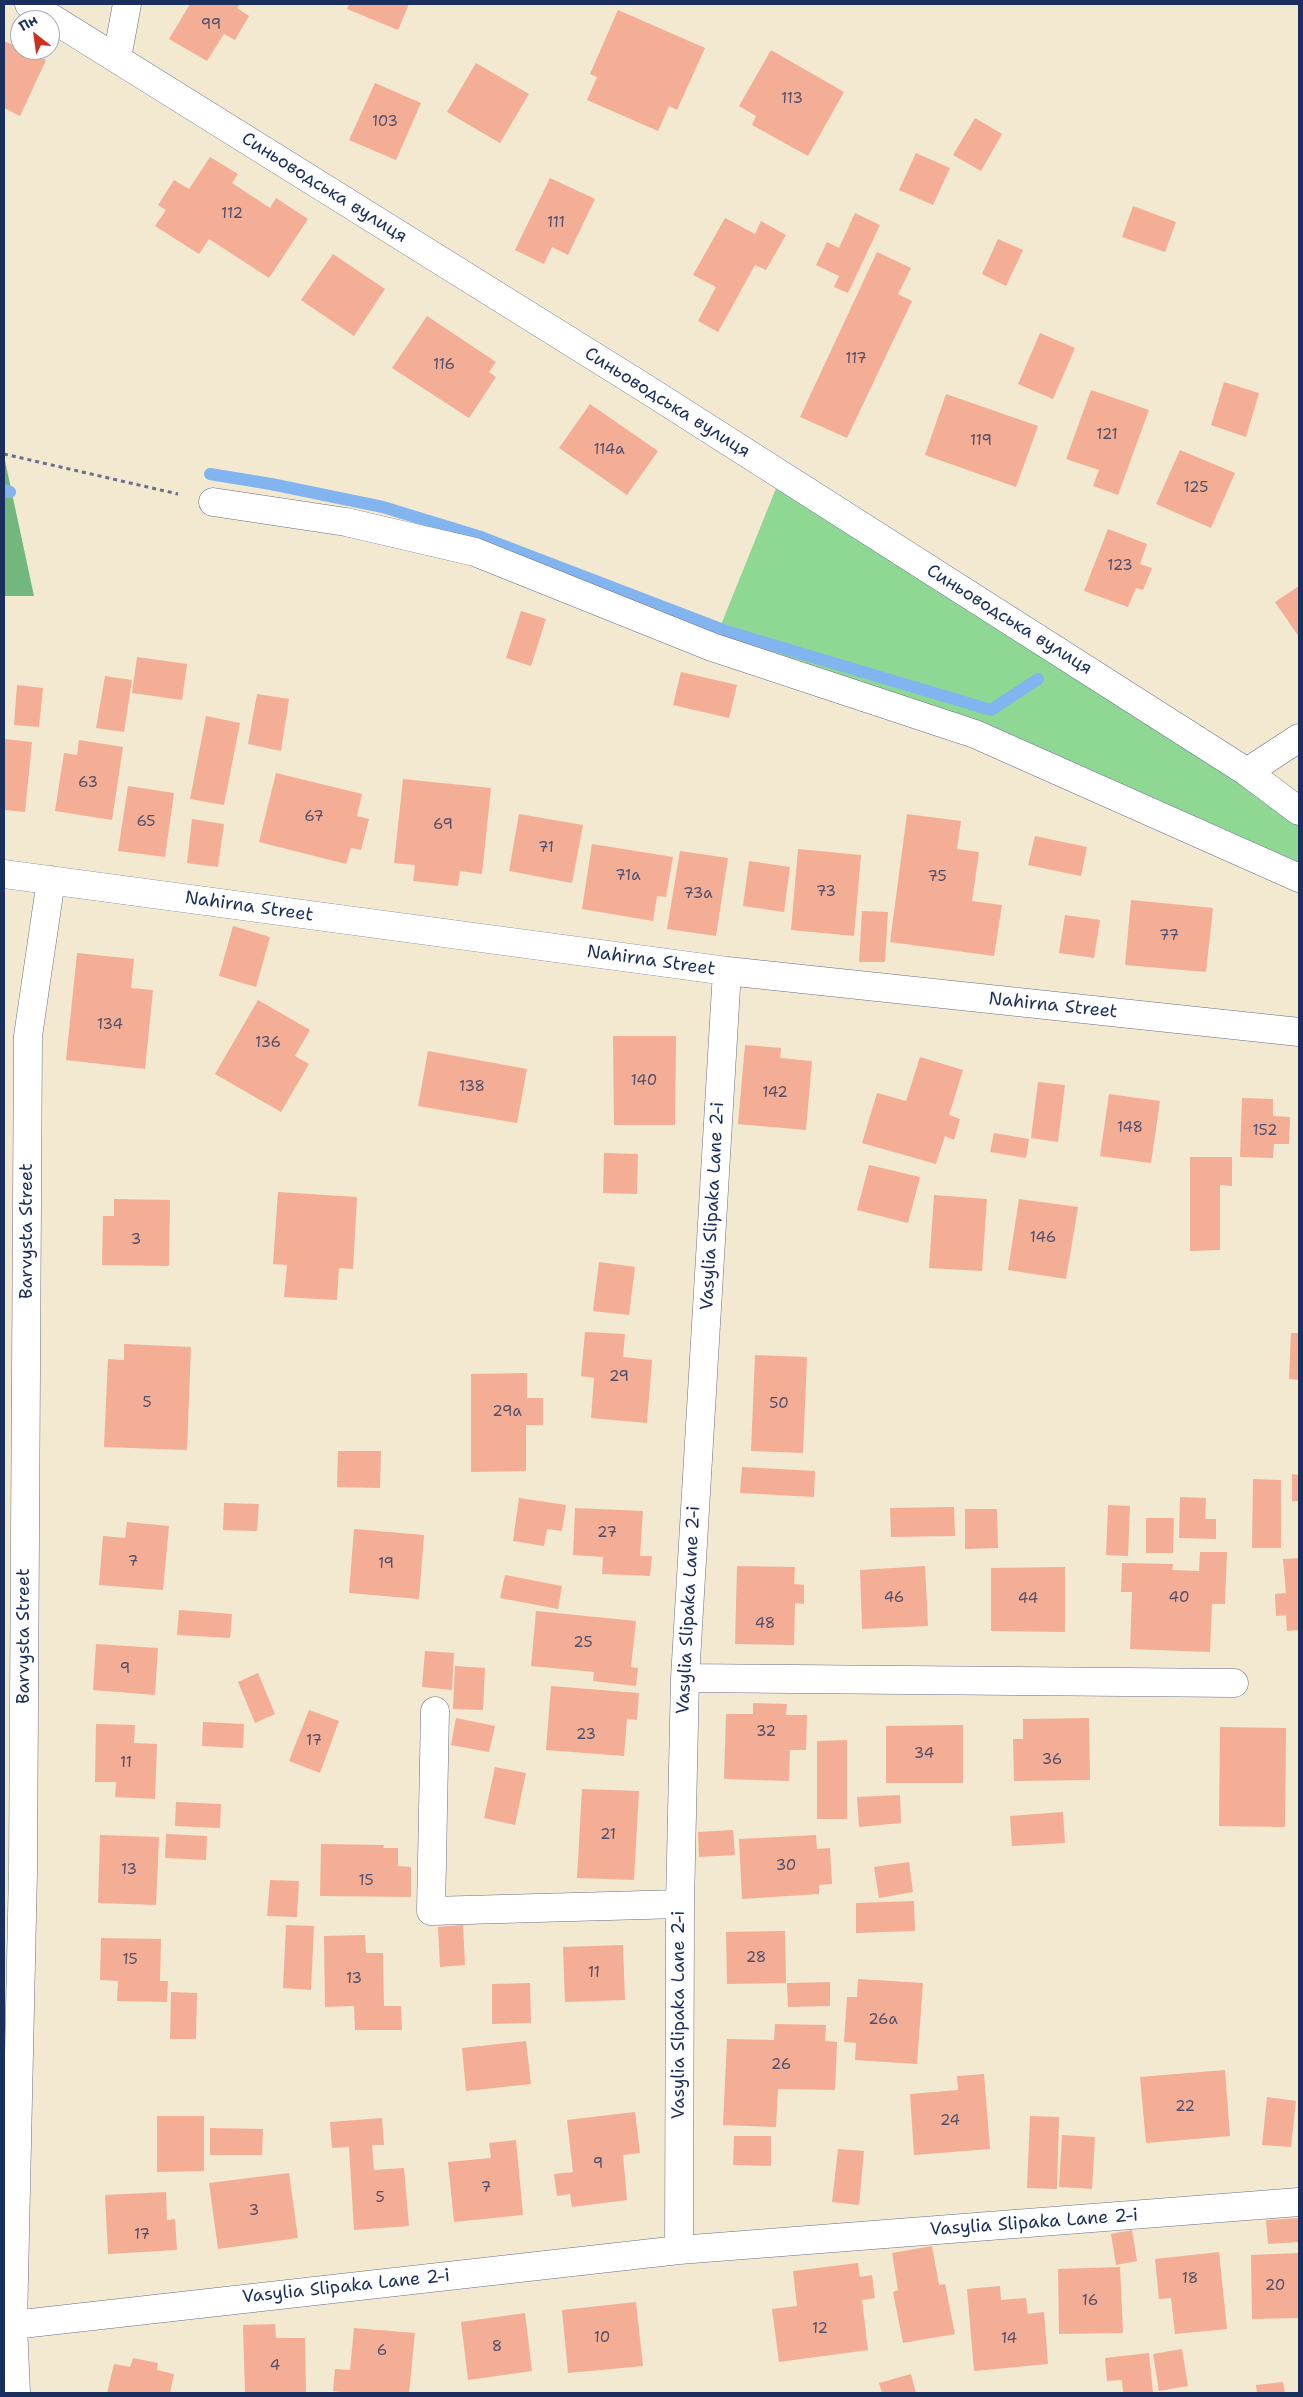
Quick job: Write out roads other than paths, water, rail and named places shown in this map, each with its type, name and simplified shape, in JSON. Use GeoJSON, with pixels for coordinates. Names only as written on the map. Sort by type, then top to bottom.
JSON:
{"type":"FeatureCollection","features":[{"type":"Feature","properties":{"kind":"street","name":"Синьоводська вулиця"},"geometry":{"type":"LineString","coordinates":[[29,4],[648,390],[1247,772],[1299,811]]}},
{"type":"Feature","properties":{"kind":"street"},"geometry":{"type":"LineString","coordinates":[[117,58],[127,4]]}},
{"type":"Feature","properties":{"kind":"street"},"geometry":{"type":"LineString","coordinates":[[213,502],[346,522],[475,552],[712,647],[975,734],[1299,878]]}},
{"type":"Feature","properties":{"kind":"street"},"geometry":{"type":"LineString","coordinates":[[1247,772],[1299,738]]}},
{"type":"Feature","properties":{"kind":"street","name":"Nahirna Street"},"geometry":{"type":"LineString","coordinates":[[4,874],[727,971],[1299,1032]]}},
{"type":"Feature","properties":{"kind":"street","name":"Barvysta Street"},"geometry":{"type":"LineString","coordinates":[[16,2393],[13,2325],[13,1871],[28,1036],[51,880]]}},
{"type":"Feature","properties":{"kind":"street","name":"Vasylia Slipaka Lane 2-i"},"geometry":{"type":"LineString","coordinates":[[679,2250],[680,1904],[684,1678],[727,971]]}},
{"type":"Feature","properties":{"kind":"street"},"geometry":{"type":"LineString","coordinates":[[684,1678],[1234,1683]]}},
{"type":"Feature","properties":{"kind":"street"},"geometry":{"type":"LineString","coordinates":[[435,1712],[431,1911],[680,1904]]}},
{"type":"Feature","properties":{"kind":"street","name":"Vasylia Slipaka Lane 2-i"},"geometry":{"type":"LineString","coordinates":[[13,2325],[679,2250],[1299,2202]]}},
{"type":"Feature","properties":{"kind":"waterway"},"geometry":{"type":"LineString","coordinates":[[210,474],[271,484],[383,507],[481,537],[729,632],[991,710],[1038,679]]}},
{"type":"Feature","properties":{"kind":"waterway"},"geometry":{"type":"LineString","coordinates":[[4,490],[10,492]]}}]}
